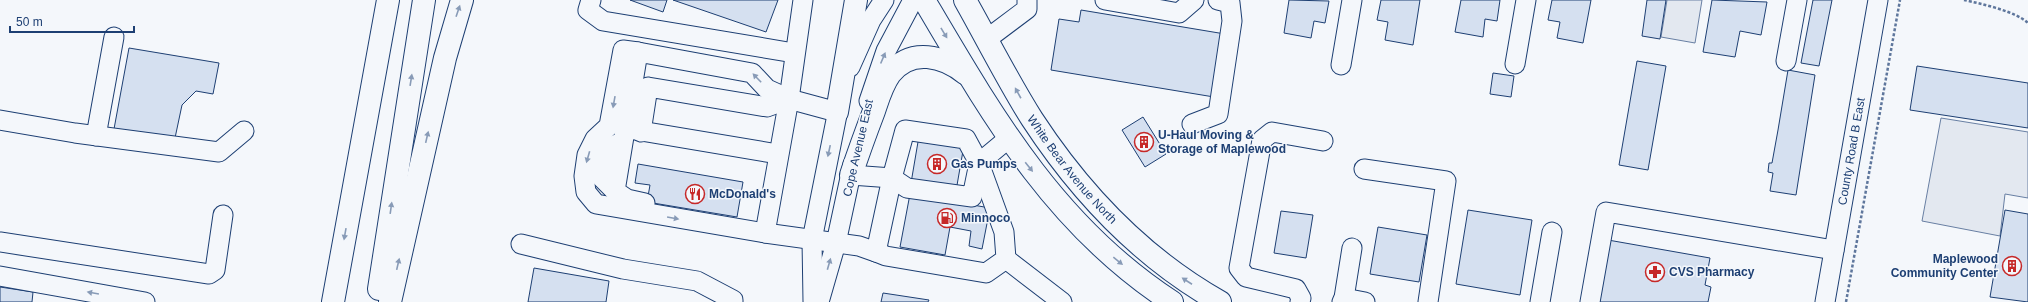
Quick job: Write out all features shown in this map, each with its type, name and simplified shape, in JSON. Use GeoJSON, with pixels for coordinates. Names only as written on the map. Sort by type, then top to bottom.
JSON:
{"type":"FeatureCollection","features":[{"type":"Feature","properties":{"kind":"main road"},"geometry":{"type":"LineString","coordinates":[[352,196],[373,0]]}},
{"type":"Feature","properties":{"kind":"main road"},"geometry":{"type":"LineString","coordinates":[[333,302],[388,0]]}},
{"type":"Feature","properties":{"kind":"main road"},"geometry":{"type":"LineString","coordinates":[[377,302],[424,0]]}},
{"type":"Feature","properties":{"kind":"main road"},"geometry":{"type":"LineString","coordinates":[[390,302],[445,58],[462,0]]}},
{"type":"Feature","properties":{"kind":"main road"},"geometry":{"type":"LineString","coordinates":[[837,112],[856,0]]}},
{"type":"Feature","properties":{"kind":"main road"},"geometry":{"type":"LineString","coordinates":[[924,0],[1009,138],[1048,190],[1110,255],[1172,302]]}},
{"type":"Feature","properties":{"kind":"main road","name":"White Bear Avenue North"},"geometry":{"type":"LineString","coordinates":[[965,0],[1031,118],[1064,164],[1096,204],[1145,250],[1177,275],[1220,302]]}},
{"type":"Feature","properties":{"kind":"main road"},"geometry":{"type":"LineString","coordinates":[[851,175],[882,89],[894,69],[913,59],[937,57],[953,64],[971,78]]}},
{"type":"Feature","properties":{"kind":"street"},"geometry":{"type":"LineString","coordinates":[[591,0],[588,10],[603,21],[794,54]]}},
{"type":"Feature","properties":{"kind":"street"},"geometry":{"type":"LineString","coordinates":[[765,233],[778,154],[789,100],[794,54],[803,0]]}},
{"type":"Feature","properties":{"kind":"street"},"geometry":{"type":"LineString","coordinates":[[813,302],[812,240],[837,112],[853,59],[871,20],[884,0]]}},
{"type":"Feature","properties":{"kind":"street","name":"Cope Avenue East"},"geometry":{"type":"LineString","coordinates":[[819,302],[836,242],[851,175],[877,73],[895,31],[913,0]]}},
{"type":"Feature","properties":{"kind":"street"},"geometry":{"type":"LineString","coordinates":[[987,39],[1027,9],[1027,0]]}},
{"type":"Feature","properties":{"kind":"street"},"geometry":{"type":"LineString","coordinates":[[1105,0],[1179,13],[1194,0]]}},
{"type":"Feature","properties":{"kind":"street"},"geometry":{"type":"LineString","coordinates":[[1192,124],[1218,114],[1232,21],[1230,3],[1218,0]]}},
{"type":"Feature","properties":{"kind":"street"},"geometry":{"type":"LineString","coordinates":[[1341,65],[1352,0]]}},
{"type":"Feature","properties":{"kind":"street"},"geometry":{"type":"LineString","coordinates":[[1515,64],[1526,0]]}},
{"type":"Feature","properties":{"kind":"street"},"geometry":{"type":"LineString","coordinates":[[1786,61],[1797,0]]}},
{"type":"Feature","properties":{"kind":"street","name":"County Road B East"},"geometry":{"type":"LineString","coordinates":[[1825,302],[1878,0]]}},
{"type":"Feature","properties":{"kind":"street"},"geometry":{"type":"LineString","coordinates":[[96,136],[114,37]]}},
{"type":"Feature","properties":{"kind":"street"},"geometry":{"type":"LineString","coordinates":[[645,203],[627,199],[601,177],[601,162],[605,151],[624,132],[638,52],[752,73],[767,89],[789,100],[837,112]]}},
{"type":"Feature","properties":{"kind":"street"},"geometry":{"type":"LineString","coordinates":[[633,85],[767,107],[789,100]]}},
{"type":"Feature","properties":{"kind":"street"},"geometry":{"type":"LineString","coordinates":[[624,132],[633,85]]}},
{"type":"Feature","properties":{"kind":"street"},"geometry":{"type":"LineString","coordinates":[[0,120],[96,136],[219,152],[244,131]]}},
{"type":"Feature","properties":{"kind":"street"},"geometry":{"type":"LineString","coordinates":[[876,252],[892,178],[905,130],[966,139],[979,162],[1004,232],[1006,258],[1062,302]]}},
{"type":"Feature","properties":{"kind":"street"},"geometry":{"type":"LineString","coordinates":[[778,154],[624,132],[595,139],[587,155],[584,176],[586,192],[596,204],[765,233],[859,246],[886,256],[986,273],[1006,258]]}},
{"type":"Feature","properties":{"kind":"street"},"geometry":{"type":"LineString","coordinates":[[1300,302],[1301,298],[1296,289],[1246,277],[1239,268],[1262,140],[1272,132],[1324,141]]}},
{"type":"Feature","properties":{"kind":"street"},"geometry":{"type":"LineString","coordinates":[[851,175],[892,178],[907,188],[972,197],[979,162],[1009,138]]}},
{"type":"Feature","properties":{"kind":"street"},"geometry":{"type":"LineString","coordinates":[[1364,169],[1446,181],[1428,302]]}},
{"type":"Feature","properties":{"kind":"street"},"geometry":{"type":"LineString","coordinates":[[1590,302],[1606,212],[1834,250]]}},
{"type":"Feature","properties":{"kind":"street"},"geometry":{"type":"LineString","coordinates":[[0,242],[209,274],[214,270],[223,216]]}},
{"type":"Feature","properties":{"kind":"street"},"geometry":{"type":"LineString","coordinates":[[1540,302],[1552,232]]}},
{"type":"Feature","properties":{"kind":"street"},"geometry":{"type":"LineString","coordinates":[[521,244],[623,269],[697,281],[733,300],[733,302]]}},
{"type":"Feature","properties":{"kind":"street"},"geometry":{"type":"LineString","coordinates":[[1352,248],[1343,300],[1365,302]]}},
{"type":"Feature","properties":{"kind":"street"},"geometry":{"type":"LineString","coordinates":[[0,276],[59,294],[145,302]]}},
{"type":"Feature","properties":{"kind":"path"},"geometry":{"type":"LineString","coordinates":[[1846,302],[1900,0]]}},
{"type":"Feature","properties":{"kind":"path"},"geometry":{"type":"LineString","coordinates":[[1964,0],[2011,14],[2028,23]]}},
{"type":"Feature","properties":{"kind":"shaded area"},"geometry":{"type":"Polygon","coordinates":[[[1667,0],[1702,0],[1695,43],[1661,37],[1667,0]]]}},
{"type":"Feature","properties":{"kind":"shaded area"},"geometry":{"type":"Polygon","coordinates":[[[1941,118],[2028,132],[2028,198],[2005,194],[2000,236],[1922,221],[1941,118]]]}},
{"type":"Feature","properties":{"kind":"building"},"geometry":{"type":"Polygon","coordinates":[[[630,0],[667,0],[663,12],[630,0]]]}},
{"type":"Feature","properties":{"kind":"building"},"geometry":{"type":"Polygon","coordinates":[[[673,0],[778,0],[766,32],[673,0]]]}},
{"type":"Feature","properties":{"kind":"building"},"geometry":{"type":"Polygon","coordinates":[[[1289,0],[1329,1],[1325,23],[1314,21],[1311,38],[1284,33],[1289,0]]]}},
{"type":"Feature","properties":{"kind":"building"},"geometry":{"type":"Polygon","coordinates":[[[1381,0],[1420,0],[1413,45],[1385,40],[1388,22],[1377,20],[1381,0]]]}},
{"type":"Feature","properties":{"kind":"building"},"geometry":{"type":"Polygon","coordinates":[[[1461,0],[1500,0],[1497,21],[1485,19],[1483,37],[1455,32],[1461,0]]]}},
{"type":"Feature","properties":{"kind":"building"},"geometry":{"type":"Polygon","coordinates":[[[1552,0],[1591,0],[1583,43],[1557,38],[1560,22],[1548,20],[1552,0]]]}},
{"type":"Feature","properties":{"kind":"building"},"geometry":{"type":"Polygon","coordinates":[[[1647,0],[1666,0],[1660,39],[1642,36],[1647,0]]]}},
{"type":"Feature","properties":{"kind":"building"},"geometry":{"type":"Polygon","coordinates":[[[1712,0],[1767,2],[1761,35],[1740,31],[1735,57],[1703,52],[1712,0]]]}},
{"type":"Feature","properties":{"kind":"building"},"geometry":{"type":"Polygon","coordinates":[[[1813,0],[1832,0],[1819,66],[1801,63],[1813,0]]]}},
{"type":"Feature","properties":{"kind":"building"},"geometry":{"type":"Polygon","coordinates":[[[1081,10],[1225,34],[1214,97],[1051,70],[1059,19],[1079,22],[1081,10]]]}},
{"type":"Feature","properties":{"kind":"building"},"geometry":{"type":"Polygon","coordinates":[[[129,48],[219,63],[213,94],[196,91],[182,105],[175,138],[114,129],[129,48]]]}},
{"type":"Feature","properties":{"kind":"building"},"geometry":{"type":"Polygon","coordinates":[[[1637,61],[1666,66],[1648,170],[1619,165],[1637,61]]]}},
{"type":"Feature","properties":{"kind":"building"},"geometry":{"type":"Polygon","coordinates":[[[1917,66],[2028,83],[2028,128],[1910,110],[1917,66]]]}},
{"type":"Feature","properties":{"kind":"building"},"geometry":{"type":"Polygon","coordinates":[[[1788,70],[1815,75],[1796,195],[1770,191],[1773,173],[1768,172],[1769,163],[1772,163],[1788,70]]]}},
{"type":"Feature","properties":{"kind":"building"},"geometry":{"type":"Polygon","coordinates":[[[1493,73],[1514,76],[1511,97],[1490,94],[1493,73]]]}},
{"type":"Feature","properties":{"kind":"building","name":"U-Haul Moving & Storage of Maplewood"},"geometry":{"type":"Polygon","coordinates":[[[1143,117],[1166,154],[1145,167],[1122,130],[1143,117]]]}},
{"type":"Feature","properties":{"kind":"building","name":"Gas Pumps"},"geometry":{"type":"Polygon","coordinates":[[[919,136],[964,145],[956,191],[911,183],[919,136]]]}},
{"type":"Feature","properties":{"kind":"building","name":"McDonald's"},"geometry":{"type":"Polygon","coordinates":[[[638,164],[743,182],[737,217],[647,202],[650,185],[635,183],[638,164]]]}},
{"type":"Feature","properties":{"kind":"building","name":"Minnoco"},"geometry":{"type":"Polygon","coordinates":[[[910,194],[990,208],[982,249],[969,246],[971,231],[950,227],[945,255],[900,247],[910,194]]]}},
{"type":"Feature","properties":{"kind":"building"},"geometry":{"type":"Polygon","coordinates":[[[1468,210],[1532,220],[1520,295],[1456,284],[1468,210]]]}},
{"type":"Feature","properties":{"kind":"building","name":"Maplewood Community Center"},"geometry":{"type":"Polygon","coordinates":[[[2005,210],[2028,214],[2028,302],[1990,297],[2005,210]]]}},
{"type":"Feature","properties":{"kind":"building"},"geometry":{"type":"Polygon","coordinates":[[[1281,211],[1313,215],[1306,258],[1274,253],[1281,211]]]}},
{"type":"Feature","properties":{"kind":"building"},"geometry":{"type":"Polygon","coordinates":[[[1378,227],[1427,235],[1419,282],[1370,274],[1378,227]]]}},
{"type":"Feature","properties":{"kind":"building","name":"CVS Pharmacy"},"geometry":{"type":"Polygon","coordinates":[[[1608,240],[1710,258],[1705,285],[1711,287],[1708,302],[1596,302],[1608,240]]]}},
{"type":"Feature","properties":{"kind":"building"},"geometry":{"type":"Polygon","coordinates":[[[534,268],[609,281],[606,302],[528,302],[534,268]]]}},
{"type":"Feature","properties":{"kind":"building"},"geometry":{"type":"Polygon","coordinates":[[[0,287],[33,292],[32,302],[0,302],[0,287]]]}},
{"type":"Feature","properties":{"kind":"building"},"geometry":{"type":"Polygon","coordinates":[[[883,293],[929,300],[928,302],[881,302],[883,293]]]}},
{"type":"Feature","properties":{"kind":"place","name":"U-Haul Moving & Storage of Maplewood"},"geometry":{"type":"Point","coordinates":[1144,142]}},
{"type":"Feature","properties":{"kind":"place","name":"Gas Pumps"},"geometry":{"type":"Point","coordinates":[937,164]}},
{"type":"Feature","properties":{"kind":"place","name":"McDonald's"},"geometry":{"type":"Point","coordinates":[695,194]}},
{"type":"Feature","properties":{"kind":"place","name":"Minnoco"},"geometry":{"type":"Point","coordinates":[947,218]}},
{"type":"Feature","properties":{"kind":"place","name":"Maplewood Community Center"},"geometry":{"type":"Point","coordinates":[2012,266]}},
{"type":"Feature","properties":{"kind":"place","name":"CVS Pharmacy"},"geometry":{"type":"Point","coordinates":[1655,272]}}]}
